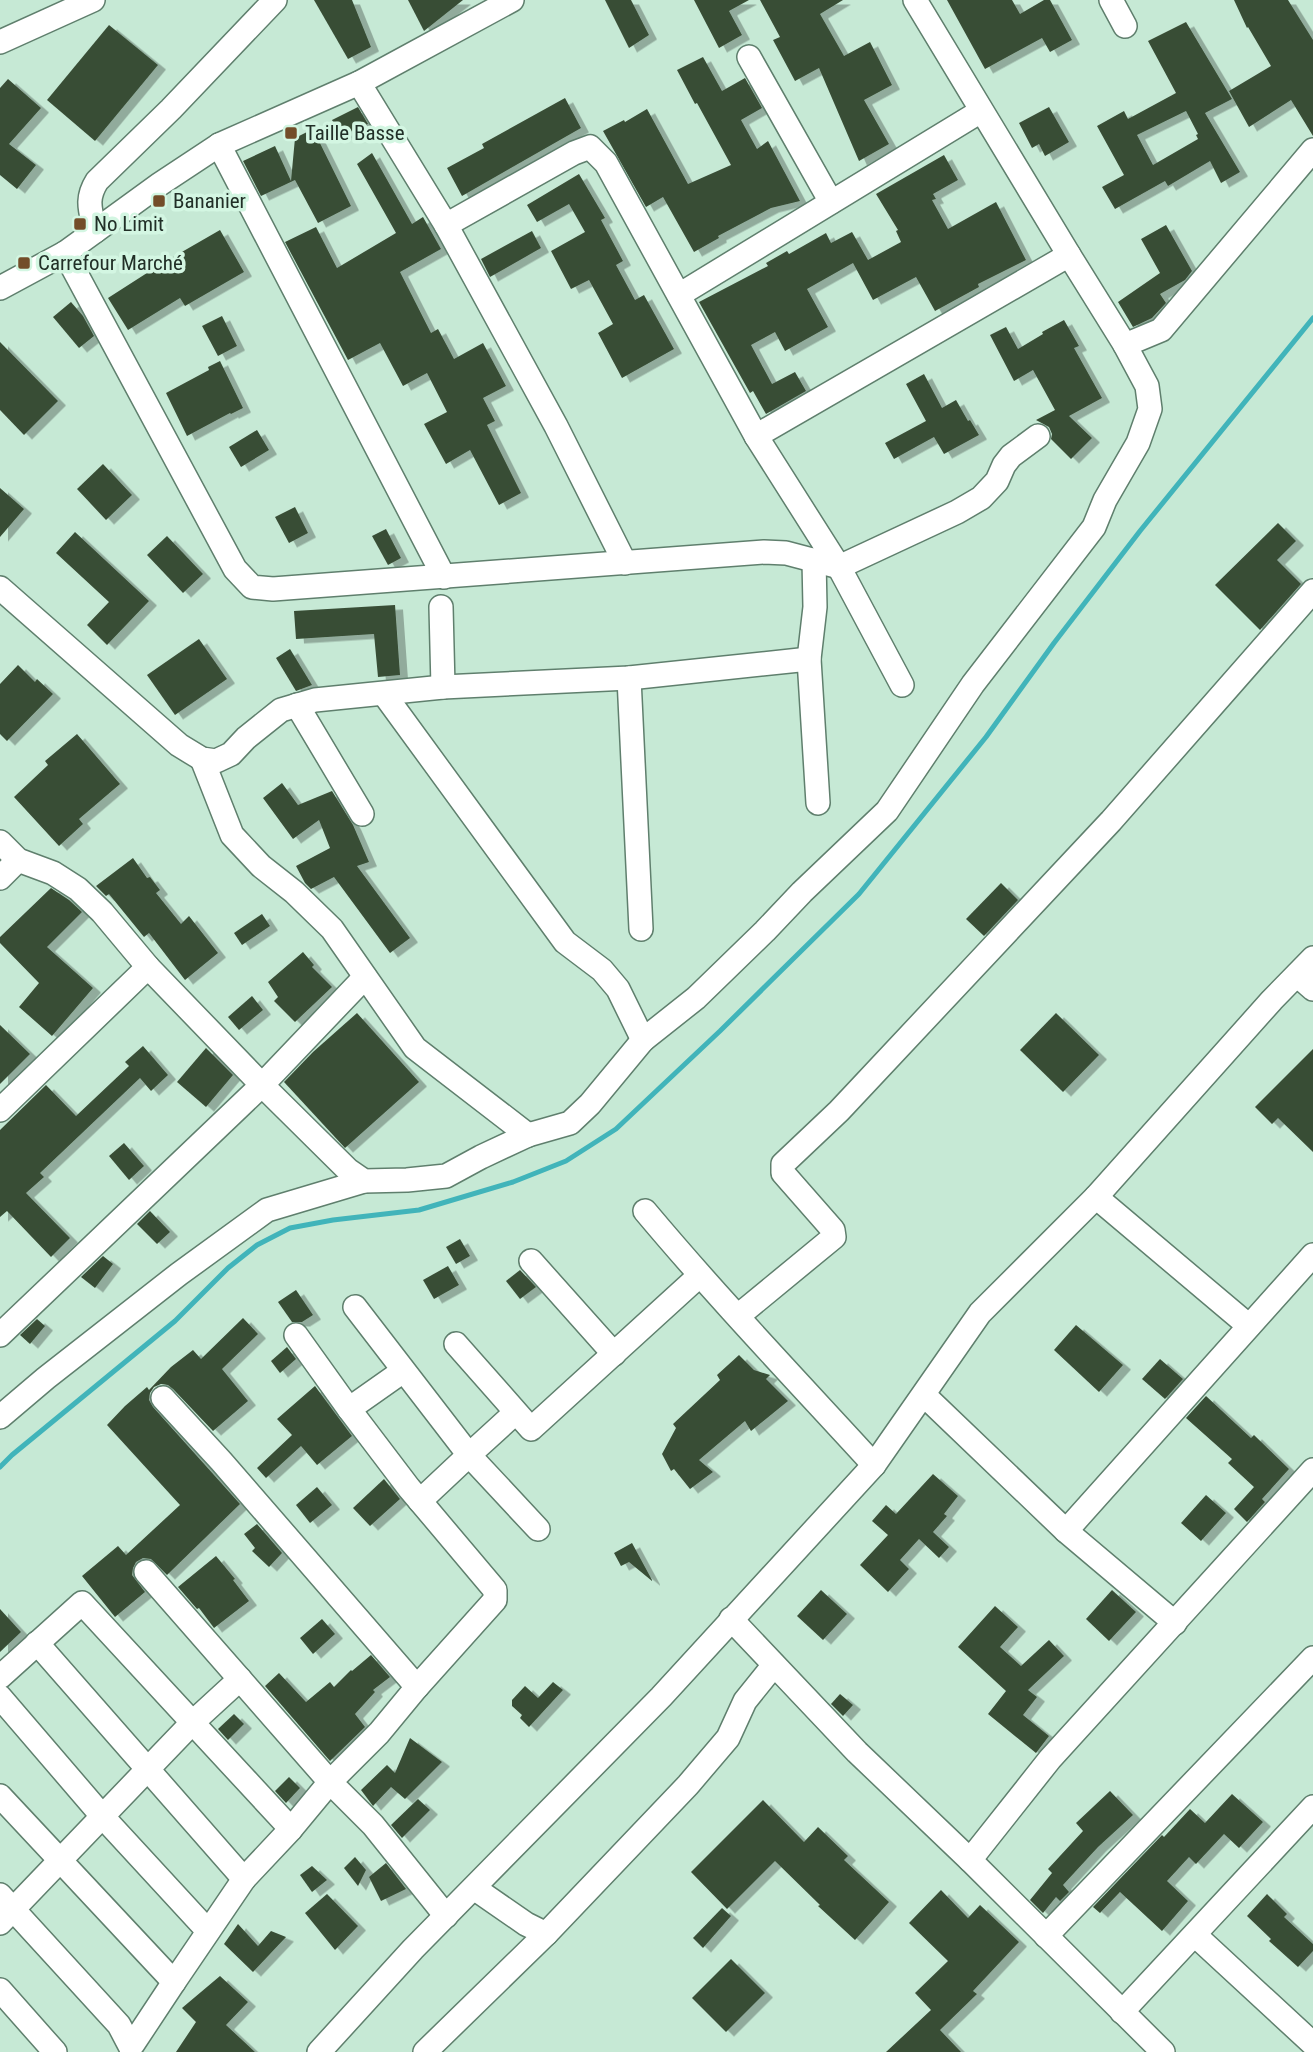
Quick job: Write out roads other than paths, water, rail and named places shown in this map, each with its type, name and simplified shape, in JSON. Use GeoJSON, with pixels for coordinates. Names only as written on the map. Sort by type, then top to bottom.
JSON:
{"type":"FeatureCollection","features":[{"type":"Feature","properties":{"kind":"street"},"geometry":{"type":"LineString","coordinates":[[0,42],[93,0]]}},
{"type":"Feature","properties":{"kind":"street"},"geometry":{"type":"LineString","coordinates":[[95,231],[89,203],[90,192],[97,181],[171,109],[275,0]]}},
{"type":"Feature","properties":{"kind":"street"},"geometry":{"type":"LineString","coordinates":[[4,280],[65,253],[219,145],[359,83],[512,0]]}},
{"type":"Feature","properties":{"kind":"street"},"geometry":{"type":"LineString","coordinates":[[0,1417],[179,1274],[267,1210],[364,1181],[446,1176],[528,1135],[569,1123],[590,1104],[643,1040],[696,998],[887,811],[973,684],[1094,527],[1105,500],[1138,443],[1150,409],[1147,386],[1125,345],[915,0]]}},
{"type":"Feature","properties":{"kind":"street"},"geometry":{"type":"LineString","coordinates":[[1111,0],[1125,26]]}},
{"type":"Feature","properties":{"kind":"street"},"geometry":{"type":"LineString","coordinates":[[749,57],[831,202]]}},
{"type":"Feature","properties":{"kind":"street"},"geometry":{"type":"LineString","coordinates":[[359,83],[446,225],[562,437],[625,563]]}},
{"type":"Feature","properties":{"kind":"street"},"geometry":{"type":"LineString","coordinates":[[678,295],[981,111]]}},
{"type":"Feature","properties":{"kind":"street"},"geometry":{"type":"LineString","coordinates":[[219,145],[444,577]]}},
{"type":"Feature","properties":{"kind":"street"},"geometry":{"type":"LineString","coordinates":[[446,225],[574,153],[590,147],[606,163],[756,436],[839,567],[902,685]]}},
{"type":"Feature","properties":{"kind":"street"},"geometry":{"type":"LineString","coordinates":[[1125,345],[1161,330],[1313,150]]}},
{"type":"Feature","properties":{"kind":"street"},"geometry":{"type":"LineString","coordinates":[[65,253],[235,569],[252,587],[273,589],[764,552],[786,553],[839,567],[957,512],[981,498],[997,481],[1011,456],[1038,436]]}},
{"type":"Feature","properties":{"kind":"street"},"geometry":{"type":"LineString","coordinates":[[756,436],[1069,255]]}},
{"type":"Feature","properties":{"kind":"street"},"geometry":{"type":"LineString","coordinates":[[814,560],[815,607],[809,659],[818,803]]}},
{"type":"Feature","properties":{"kind":"street"},"geometry":{"type":"LineString","coordinates":[[0,588],[179,745],[202,759],[216,761],[231,754],[246,738],[281,710],[315,700],[443,687],[629,678],[809,659]]}},
{"type":"Feature","properties":{"kind":"street"},"geometry":{"type":"LineString","coordinates":[[738,1316],[834,1237],[833,1230],[783,1173],[783,1164],[847,1103],[1111,821],[1313,591]]}},
{"type":"Feature","properties":{"kind":"street"},"geometry":{"type":"LineString","coordinates":[[441,607],[443,687]]}},
{"type":"Feature","properties":{"kind":"street"},"geometry":{"type":"LineString","coordinates":[[629,678],[641,929]]}},
{"type":"Feature","properties":{"kind":"street"},"geometry":{"type":"LineString","coordinates":[[383,694],[565,942],[602,970],[618,989],[643,1040]]}},
{"type":"Feature","properties":{"kind":"street"},"geometry":{"type":"LineString","coordinates":[[297,705],[362,814]]}},
{"type":"Feature","properties":{"kind":"street"},"geometry":{"type":"LineString","coordinates":[[202,759],[232,835],[261,866],[294,892],[332,929],[415,1048],[528,1135]]}},
{"type":"Feature","properties":{"kind":"street"},"geometry":{"type":"LineString","coordinates":[[0,842],[18,860],[53,873],[78,890],[102,912],[148,967],[262,1085],[348,1170],[364,1181]]}},
{"type":"Feature","properties":{"kind":"street"},"geometry":{"type":"LineString","coordinates":[[0,878],[18,860]]}},
{"type":"Feature","properties":{"kind":"street"},"geometry":{"type":"LineString","coordinates":[[319,2052],[413,1950],[661,1697],[874,1465],[980,1313],[1096,1197],[1272,1000],[1305,982],[1313,958]]}},
{"type":"Feature","properties":{"kind":"street"},"geometry":{"type":"LineString","coordinates":[[0,1110],[148,967]]}},
{"type":"Feature","properties":{"kind":"street"},"geometry":{"type":"LineString","coordinates":[[0,1335],[262,1085],[365,977]]}},
{"type":"Feature","properties":{"kind":"street"},"geometry":{"type":"LineString","coordinates":[[1096,1197],[1250,1326]]}},
{"type":"Feature","properties":{"kind":"street"},"geometry":{"type":"LineString","coordinates":[[645,1211],[699,1276],[874,1465]]}},
{"type":"Feature","properties":{"kind":"street"},"geometry":{"type":"LineString","coordinates":[[1066,1531],[1313,1255]]}},
{"type":"Feature","properties":{"kind":"street"},"geometry":{"type":"LineString","coordinates":[[531,1261],[614,1354]]}},
{"type":"Feature","properties":{"kind":"street"},"geometry":{"type":"LineString","coordinates":[[456,1344],[531,1429],[699,1276]]}},
{"type":"Feature","properties":{"kind":"street"},"geometry":{"type":"LineString","coordinates":[[355,1307],[470,1455],[538,1528]]}},
{"type":"Feature","properties":{"kind":"street"},"geometry":{"type":"LineString","coordinates":[[240,1679],[192,1723],[60,1861],[4,1909],[119,2025],[130,2046],[244,1879],[292,1829],[330,1782],[379,1734],[496,1596],[495,1590],[419,1501],[296,1335]]}},
{"type":"Feature","properties":{"kind":"street"},"geometry":{"type":"LineString","coordinates":[[349,1409],[403,1371]]}},
{"type":"Feature","properties":{"kind":"street"},"geometry":{"type":"LineString","coordinates":[[924,1395],[1066,1531],[1175,1623]]}},
{"type":"Feature","properties":{"kind":"street"},"geometry":{"type":"LineString","coordinates":[[163,1398],[417,1687]]}},
{"type":"Feature","properties":{"kind":"street"},"geometry":{"type":"LineString","coordinates":[[419,1501],[515,1413]]}},
{"type":"Feature","properties":{"kind":"street"},"geometry":{"type":"LineString","coordinates":[[970,1860],[1050,1759],[1313,1471]]}},
{"type":"Feature","properties":{"kind":"street"},"geometry":{"type":"LineString","coordinates":[[146,1572],[330,1782],[373,1825],[446,1916]]}},
{"type":"Feature","properties":{"kind":"street"},"geometry":{"type":"LineString","coordinates":[[0,1677],[82,1603],[292,1829]]}},
{"type":"Feature","properties":{"kind":"street"},"geometry":{"type":"LineString","coordinates":[[731,1619],[857,1752],[1163,2052]]}},
{"type":"Feature","properties":{"kind":"street"},"geometry":{"type":"LineString","coordinates":[[37,1643],[244,1879]]}},
{"type":"Feature","properties":{"kind":"street"},"geometry":{"type":"LineString","coordinates":[[1046,1936],[1313,1658]]}},
{"type":"Feature","properties":{"kind":"street"},"geometry":{"type":"LineString","coordinates":[[425,2052],[546,1934],[688,1784],[728,1738],[745,1700],[774,1665]]}},
{"type":"Feature","properties":{"kind":"street"},"geometry":{"type":"LineString","coordinates":[[0,1697],[103,1817],[208,1931]]}},
{"type":"Feature","properties":{"kind":"street"},"geometry":{"type":"LineString","coordinates":[[0,1796],[174,1982]]}},
{"type":"Feature","properties":{"kind":"street"},"geometry":{"type":"LineString","coordinates":[[1122,2012],[1313,1807]]}},
{"type":"Feature","properties":{"kind":"street"},"geometry":{"type":"LineString","coordinates":[[474,1888],[526,1924],[546,1934]]}},
{"type":"Feature","properties":{"kind":"street"},"geometry":{"type":"LineString","coordinates":[[1195,1934],[1312,2042]]}},
{"type":"Feature","properties":{"kind":"street"},"geometry":{"type":"LineString","coordinates":[[0,1990],[55,2052]]}},
{"type":"Feature","properties":{"kind":"waterway"},"geometry":{"type":"LineString","coordinates":[[0,1467],[175,1321],[228,1268],[257,1245],[290,1228],[419,1210],[513,1182],[566,1161],[616,1129],[859,894],[986,737],[1140,531],[1313,318]]}},
{"type":"Feature","properties":{"kind":"place","name":"Taille Basse"},"geometry":{"type":"Point","coordinates":[291,133]}},
{"type":"Feature","properties":{"kind":"place","name":"Bananier"},"geometry":{"type":"Point","coordinates":[159,201]}},
{"type":"Feature","properties":{"kind":"place","name":"No Limit"},"geometry":{"type":"Point","coordinates":[80,224]}},
{"type":"Feature","properties":{"kind":"place","name":"Carrefour Marché"},"geometry":{"type":"Point","coordinates":[24,263]}}]}
